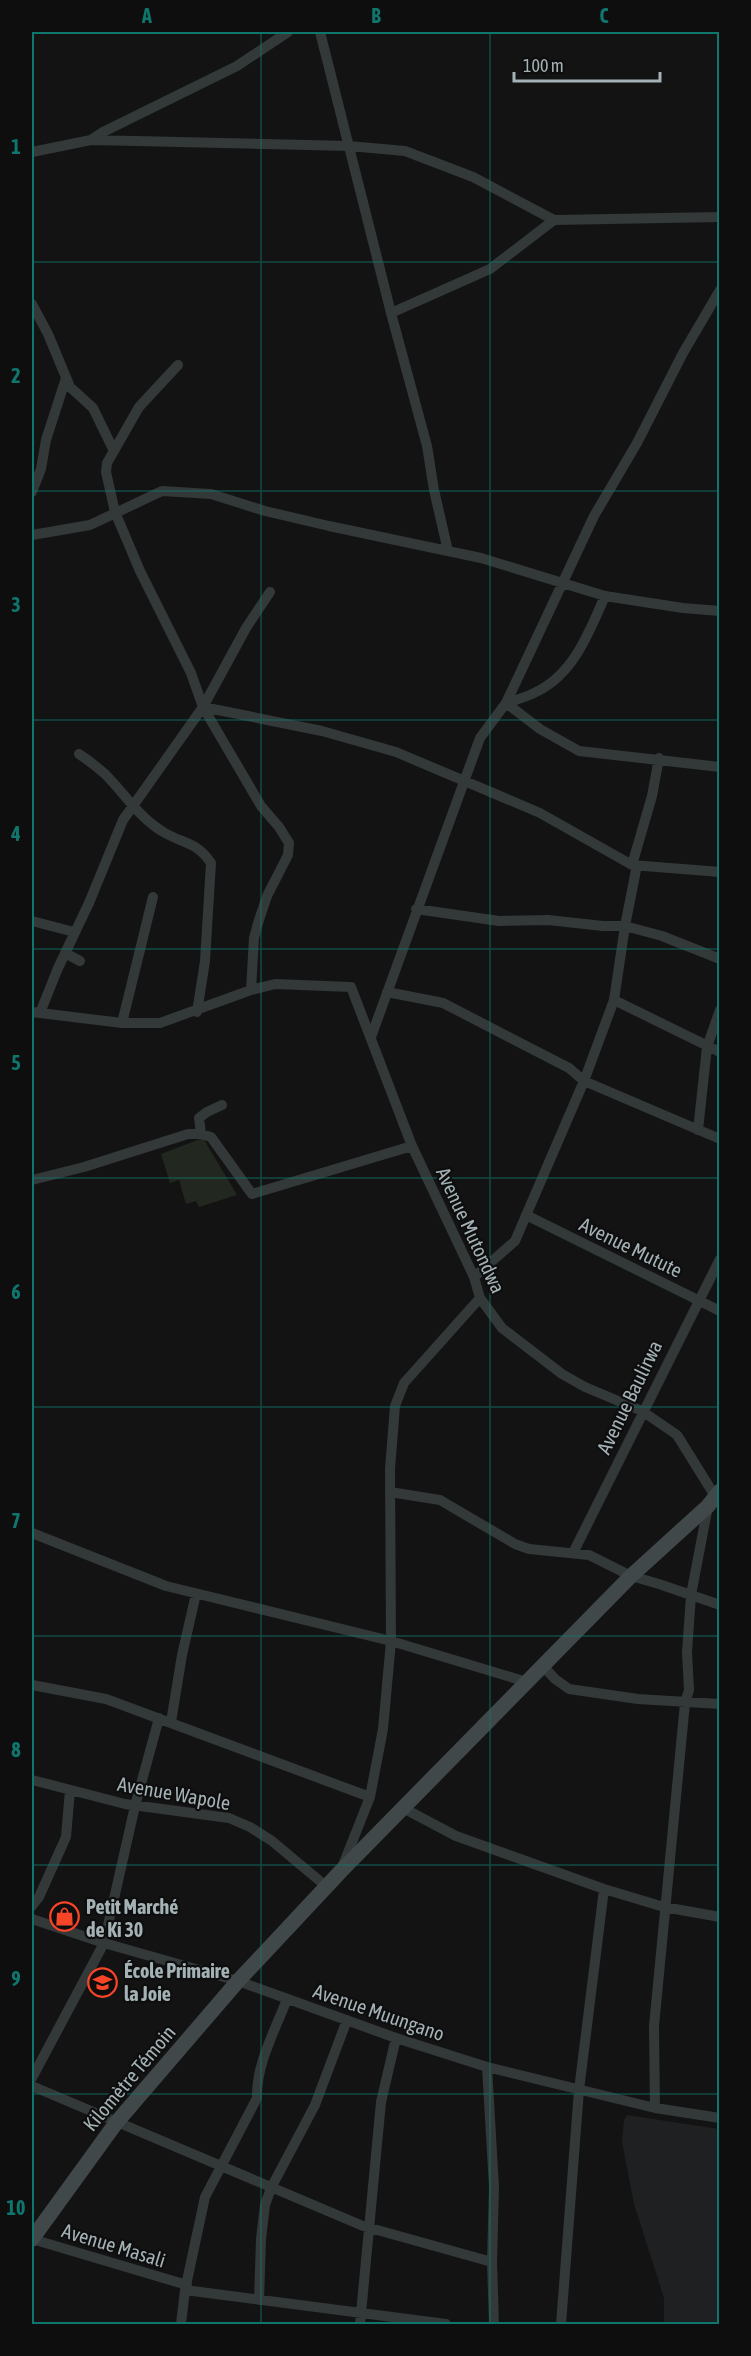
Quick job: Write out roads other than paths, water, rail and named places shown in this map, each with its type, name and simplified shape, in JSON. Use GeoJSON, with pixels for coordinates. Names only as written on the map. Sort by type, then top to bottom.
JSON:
{"type":"FeatureCollection","features":[{"type":"Feature","properties":{"kind":"main road","name":"Kilomètre Témoin"},"geometry":{"type":"LineString","coordinates":[[32,2239],[116,2123],[238,1981],[341,1871],[631,1576],[714,1498]]}},
{"type":"Feature","properties":{"kind":"street"},"geometry":{"type":"LineString","coordinates":[[91,140],[102,132],[237,66],[288,32]]}},
{"type":"Feature","properties":{"kind":"street"},"geometry":{"type":"LineString","coordinates":[[320,32],[391,313],[428,446],[434,489],[448,551]]}},
{"type":"Feature","properties":{"kind":"street"},"geometry":{"type":"LineString","coordinates":[[32,152],[91,140],[349,146],[405,151],[473,177],[554,220],[720,217]]}},
{"type":"Feature","properties":{"kind":"street"},"geometry":{"type":"LineString","coordinates":[[391,313],[490,269],[554,220]]}},
{"type":"Feature","properties":{"kind":"street"},"geometry":{"type":"LineString","coordinates":[[371,1037],[480,738],[506,703],[594,516],[637,443],[683,353],[720,290]]}},
{"type":"Feature","properties":{"kind":"street"},"geometry":{"type":"LineString","coordinates":[[32,304],[48,334],[70,387],[93,408],[114,451]]}},
{"type":"Feature","properties":{"kind":"street"},"geometry":{"type":"LineString","coordinates":[[178,365],[140,407],[106,468],[115,512],[140,571],[187,664],[203,707],[261,806],[289,843],[288,855],[267,896],[256,930],[251,990],[160,1023],[122,1023],[36,1012],[89,903],[114,837],[133,805],[203,707],[246,628],[270,592]]}},
{"type":"Feature","properties":{"kind":"street"},"geometry":{"type":"LineString","coordinates":[[32,492],[41,469],[46,440],[66,378]]}},
{"type":"Feature","properties":{"kind":"street"},"geometry":{"type":"LineString","coordinates":[[32,535],[90,525],[165,490],[211,494],[265,511],[481,558],[605,596],[720,611]]}},
{"type":"Feature","properties":{"kind":"street"},"geometry":{"type":"LineString","coordinates":[[506,703],[538,692],[566,669],[576,657],[605,596]]}},
{"type":"Feature","properties":{"kind":"street"},"geometry":{"type":"LineString","coordinates":[[506,703],[540,729],[579,751],[659,758],[720,767]]}},
{"type":"Feature","properties":{"kind":"street"},"geometry":{"type":"LineString","coordinates":[[203,707],[321,731],[385,749],[540,813],[635,865],[720,872]]}},
{"type":"Feature","properties":{"kind":"street"},"geometry":{"type":"LineString","coordinates":[[79,754],[104,773],[145,819],[165,834],[204,852],[211,863],[205,962],[197,1011]]}},
{"type":"Feature","properties":{"kind":"street"},"geometry":{"type":"LineString","coordinates":[[474,1277],[515,1241],[584,1081],[614,1000],[635,865],[659,758]]}},
{"type":"Feature","properties":{"kind":"street"},"geometry":{"type":"LineString","coordinates":[[122,1023],[153,897]]}},
{"type":"Feature","properties":{"kind":"street"},"geometry":{"type":"LineString","coordinates":[[416,909],[499,921],[548,920],[625,926],[662,936],[720,959]]}},
{"type":"Feature","properties":{"kind":"street"},"geometry":{"type":"LineString","coordinates":[[32,921],[74,933]]}},
{"type":"Feature","properties":{"kind":"street"},"geometry":{"type":"LineString","coordinates":[[65,953],[80,962]]}},
{"type":"Feature","properties":{"kind":"street","name":"Avenue Mutondwa"},"geometry":{"type":"LineString","coordinates":[[251,990],[275,984],[351,987],[412,1146],[474,1277],[480,1298],[502,1328],[562,1374],[585,1387],[642,1411],[677,1435],[714,1498]]}},
{"type":"Feature","properties":{"kind":"street"},"geometry":{"type":"LineString","coordinates":[[387,992],[443,1003],[568,1068],[584,1081],[720,1139]]}},
{"type":"Feature","properties":{"kind":"street"},"geometry":{"type":"LineString","coordinates":[[614,1000],[720,1052]]}},
{"type":"Feature","properties":{"kind":"street"},"geometry":{"type":"LineString","coordinates":[[698,1130],[707,1047],[720,1010]]}},
{"type":"Feature","properties":{"kind":"street"},"geometry":{"type":"LineString","coordinates":[[201,1134],[199,1118],[222,1105]]}},
{"type":"Feature","properties":{"kind":"street"},"geometry":{"type":"LineString","coordinates":[[32,1180],[84,1167],[188,1134],[201,1134],[211,1137],[252,1194],[412,1146]]}},
{"type":"Feature","properties":{"kind":"street","name":"Avenue Mutute"},"geometry":{"type":"LineString","coordinates":[[526,1215],[720,1311]]}},
{"type":"Feature","properties":{"kind":"street","name":"Avenue Baulirwa"},"geometry":{"type":"LineString","coordinates":[[573,1552],[720,1259]]}},
{"type":"Feature","properties":{"kind":"street"},"geometry":{"type":"LineString","coordinates":[[341,1871],[370,1797],[383,1729],[390,1641],[390,1456],[394,1406],[404,1383],[480,1298]]}},
{"type":"Feature","properties":{"kind":"street"},"geometry":{"type":"LineString","coordinates":[[390,1492],[440,1500],[502,1538],[522,1546],[573,1552],[600,1559],[631,1576],[720,1605]]}},
{"type":"Feature","properties":{"kind":"street"},"geometry":{"type":"LineString","coordinates":[[655,2108],[654,2026],[664,1907],[688,1690],[687,1652],[691,1595],[714,1498]]}},
{"type":"Feature","properties":{"kind":"street"},"geometry":{"type":"LineString","coordinates":[[32,1533],[166,1586],[390,1641],[527,1682]]}},
{"type":"Feature","properties":{"kind":"street"},"geometry":{"type":"LineString","coordinates":[[171,1722],[182,1655],[196,1594]]}},
{"type":"Feature","properties":{"kind":"street"},"geometry":{"type":"LineString","coordinates":[[543,1666],[569,1689],[638,1699],[720,1704]]}},
{"type":"Feature","properties":{"kind":"street"},"geometry":{"type":"LineString","coordinates":[[32,1685],[106,1699],[370,1797]]}},
{"type":"Feature","properties":{"kind":"street"},"geometry":{"type":"LineString","coordinates":[[32,2078],[104,1943],[135,1806],[159,1718]]}},
{"type":"Feature","properties":{"kind":"street","name":"Avenue Wapole"},"geometry":{"type":"LineString","coordinates":[[32,1780],[135,1806],[229,1818],[250,1827],[272,1841],[327,1887]]}},
{"type":"Feature","properties":{"kind":"street"},"geometry":{"type":"LineString","coordinates":[[32,1906],[39,1897],[66,1837],[70,1790]]}},
{"type":"Feature","properties":{"kind":"street"},"geometry":{"type":"LineString","coordinates":[[403,1808],[456,1836],[604,1889],[664,1907],[720,1917]]}},
{"type":"Feature","properties":{"kind":"street"},"geometry":{"type":"LineString","coordinates":[[561,2325],[579,2090],[604,1889]]}},
{"type":"Feature","properties":{"kind":"street","name":"Avenue Muungano"},"geometry":{"type":"LineString","coordinates":[[32,1919],[104,1943],[238,1981],[396,2038],[487,2067],[655,2108],[720,2118]]}},
{"type":"Feature","properties":{"kind":"street"},"geometry":{"type":"LineString","coordinates":[[181,2325],[201,2209],[219,2166],[257,2098],[256,2083],[262,2061],[287,1999]]}},
{"type":"Feature","properties":{"kind":"street"},"geometry":{"type":"LineString","coordinates":[[259,2300],[262,2221],[265,2205],[271,2188],[315,2105],[347,2020]]}},
{"type":"Feature","properties":{"kind":"street"},"geometry":{"type":"LineString","coordinates":[[360,2325],[381,2102],[396,2038]]}},
{"type":"Feature","properties":{"kind":"street"},"geometry":{"type":"LineString","coordinates":[[487,2067],[494,2187],[492,2262],[494,2325]]}},
{"type":"Feature","properties":{"kind":"street"},"geometry":{"type":"LineString","coordinates":[[32,2086],[369,2228],[492,2262]]}},
{"type":"Feature","properties":{"kind":"street","name":"Avenue Masali"},"geometry":{"type":"LineString","coordinates":[[32,2239],[186,2287],[259,2300],[446,2325]]}},
{"type":"Feature","properties":{"kind":"place","name":"Petit Marché de Ki 30"},"geometry":{"type":"Point","coordinates":[65,1917]}},
{"type":"Feature","properties":{"kind":"place","name":"École Primaire la Joie"},"geometry":{"type":"Point","coordinates":[103,1982]}}]}
